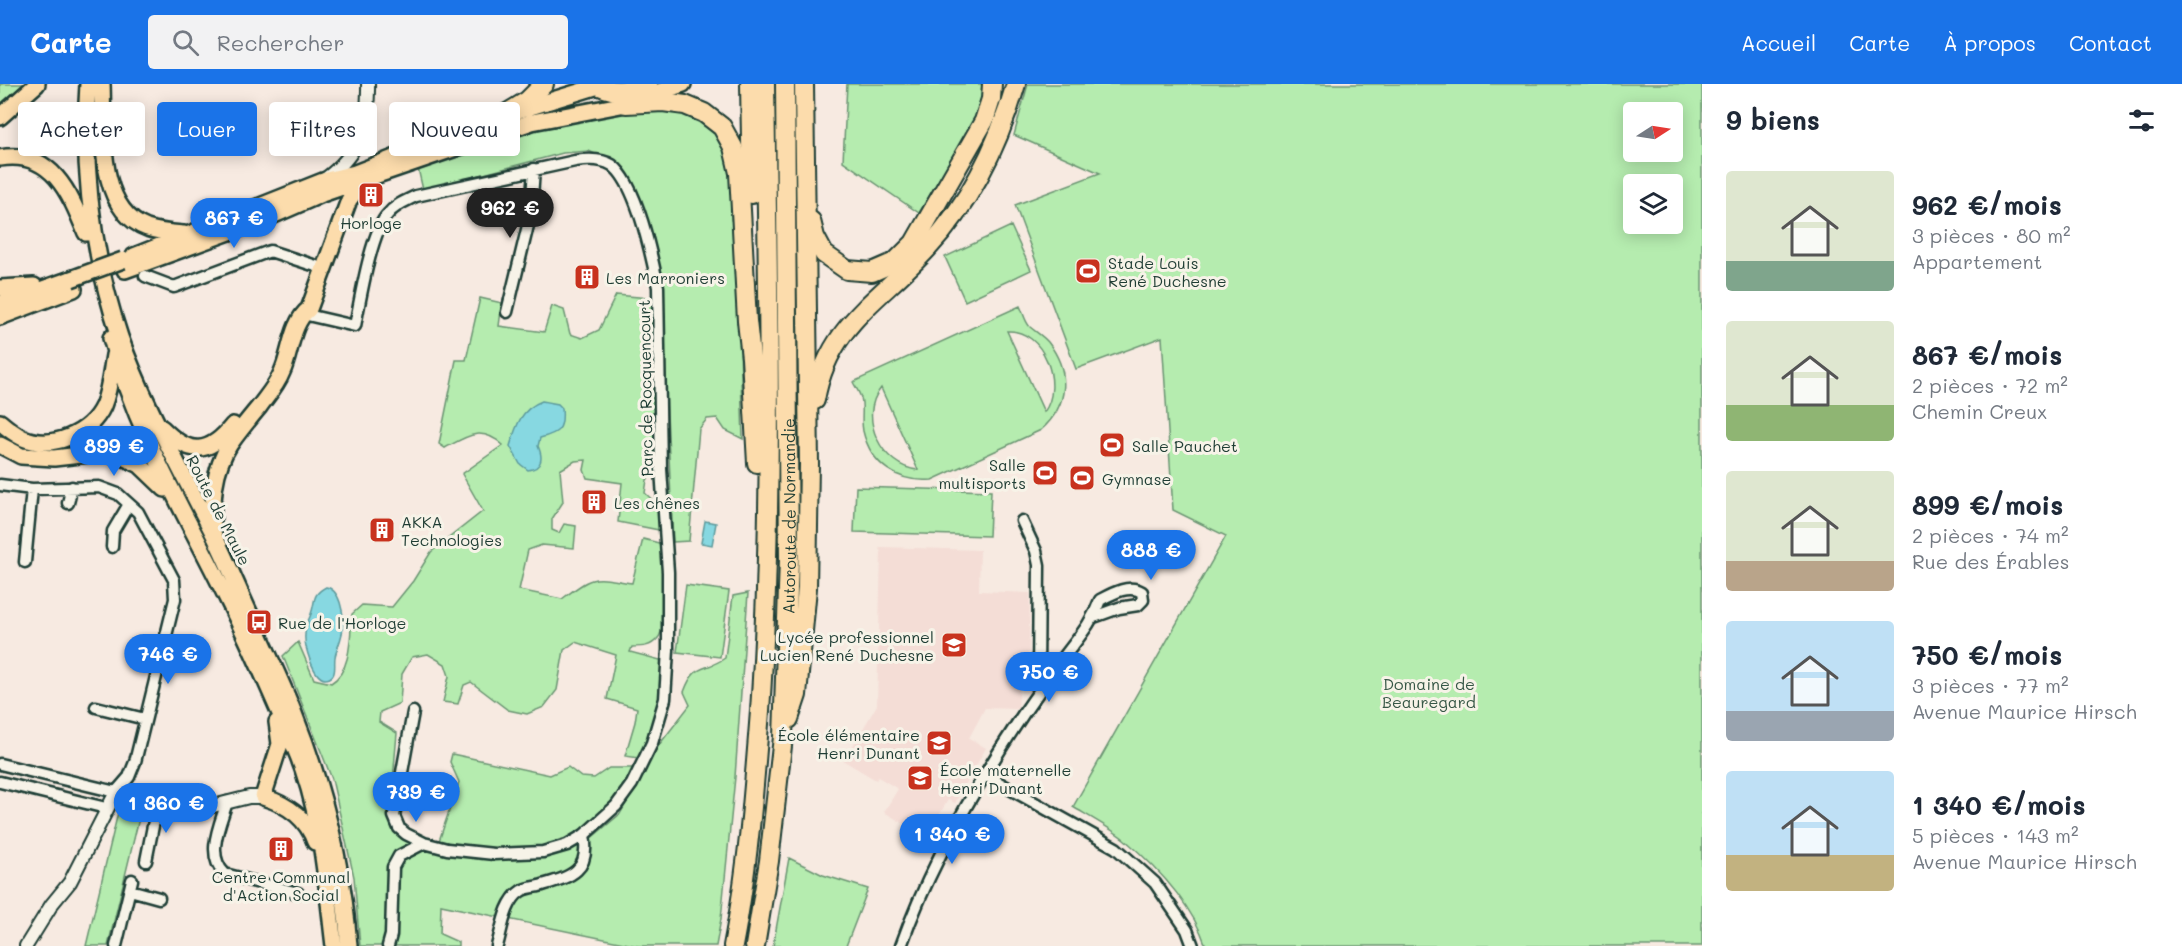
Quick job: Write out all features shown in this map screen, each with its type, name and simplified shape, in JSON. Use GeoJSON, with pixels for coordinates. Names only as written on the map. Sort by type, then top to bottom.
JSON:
{"type":"FeatureCollection","features":[{"type":"Feature","properties":{"kind":"highway"},"geometry":{"type":"LineString","coordinates":[[520,105],[544,84]]}},
{"type":"Feature","properties":{"kind":"highway"},"geometry":{"type":"LineString","coordinates":[[600,85],[610,92],[648,84]]}},
{"type":"Feature","properties":{"kind":"highway"},"geometry":{"type":"LineString","coordinates":[[750,84],[753,321],[751,358]]}},
{"type":"Feature","properties":{"kind":"highway","name":"Autoroute de Normandie"},"geometry":{"type":"LineString","coordinates":[[733,946],[746,862],[755,776],[764,649],[768,519],[765,84]]}},
{"type":"Feature","properties":{"kind":"highway","name":"Autoroute de Normandie"},"geometry":{"type":"LineString","coordinates":[[755,946],[769,861],[783,737],[789,559],[785,84]]}},
{"type":"Feature","properties":{"kind":"highway"},"geometry":{"type":"LineString","coordinates":[[783,737],[797,695],[807,588],[804,84]]}},
{"type":"Feature","properties":{"kind":"highway"},"geometry":{"type":"LineString","coordinates":[[804,179],[815,237],[824,254],[848,270],[872,272],[895,262],[914,243],[984,121],[991,99],[992,84]]}},
{"type":"Feature","properties":{"kind":"highway"},"geometry":{"type":"LineString","coordinates":[[808,464],[812,455],[815,400],[819,379],[828,356],[845,328],[929,247],[965,199],[993,148],[1016,84]]}},
{"type":"Feature","properties":{"kind":"highway"},"geometry":{"type":"LineString","coordinates":[[626,104],[663,102],[685,105],[704,113],[722,127],[734,147],[739,173],[759,490],[768,519]]}},
{"type":"Feature","properties":{"kind":"main road"},"geometry":{"type":"LineString","coordinates":[[0,117],[37,84]]}},
{"type":"Feature","properties":{"kind":"main road","name":"Route de Maule"},"geometry":{"type":"LineString","coordinates":[[79,84],[77,132],[86,233],[114,349],[142,429],[176,501],[229,601],[301,766],[316,820],[326,873],[334,946]]}},
{"type":"Feature","properties":{"kind":"main road","name":"Route de Maule"},"geometry":{"type":"LineString","coordinates":[[87,84],[88,172],[96,239],[120,334],[155,421],[213,532],[292,710],[312,762],[333,837],[349,946]]}},
{"type":"Feature","properties":{"kind":"main road"},"geometry":{"type":"LineString","coordinates":[[102,84],[107,172],[115,200],[125,213],[142,226],[161,232],[188,235]]}},
{"type":"Feature","properties":{"kind":"main road"},"geometry":{"type":"LineString","coordinates":[[0,317],[49,293],[124,265],[260,220],[322,194],[532,122],[626,104],[683,84]]}},
{"type":"Feature","properties":{"kind":"main road"},"geometry":{"type":"LineString","coordinates":[[520,110],[600,85]]}},
{"type":"Feature","properties":{"kind":"main road"},"geometry":{"type":"LineString","coordinates":[[124,265],[188,235],[323,181],[355,173],[399,156]]}},
{"type":"Feature","properties":{"kind":"main road"},"geometry":{"type":"LineString","coordinates":[[0,158],[21,158],[34,161],[56,175],[66,187],[86,233]]}},
{"type":"Feature","properties":{"kind":"main road"},"geometry":{"type":"LineString","coordinates":[[213,532],[212,500],[218,470],[229,445],[282,372],[303,314],[309,309],[349,200],[356,191],[374,180],[376,176]]}},
{"type":"Feature","properties":{"kind":"main road"},"geometry":{"type":"LineString","coordinates":[[260,220],[272,221],[321,202],[331,204],[336,213],[301,304],[303,314]]}},
{"type":"Feature","properties":{"kind":"main road"},"geometry":{"type":"LineString","coordinates":[[0,288],[39,285],[49,293]]}},
{"type":"Feature","properties":{"kind":"main road"},"geometry":{"type":"LineString","coordinates":[[0,304],[49,293]]}},
{"type":"Feature","properties":{"kind":"main road"},"geometry":{"type":"LineString","coordinates":[[0,330],[15,319],[45,307],[49,293]]}},
{"type":"Feature","properties":{"kind":"main road"},"geometry":{"type":"LineString","coordinates":[[155,421],[172,439],[185,447],[195,448],[214,444],[228,432],[256,397],[292,342]]}},
{"type":"Feature","properties":{"kind":"main road"},"geometry":{"type":"LineString","coordinates":[[0,422],[24,438],[38,442],[56,441],[85,428],[95,419],[110,385],[114,349]]}},
{"type":"Feature","properties":{"kind":"main road"},"geometry":{"type":"LineString","coordinates":[[0,445],[21,456],[54,458],[98,453],[118,455],[140,465],[176,501]]}},
{"type":"Feature","properties":{"kind":"main road"},"geometry":{"type":"LineString","coordinates":[[264,678],[262,686],[277,723],[280,738],[279,750],[263,797],[286,807],[303,820],[311,833],[326,873]]}},
{"type":"Feature","properties":{"kind":"street"},"geometry":{"type":"LineString","coordinates":[[323,181],[341,167],[361,135],[369,106],[368,84]]}},
{"type":"Feature","properties":{"kind":"street","name":"Parc de Rocquencourt"},"geometry":{"type":"LineString","coordinates":[[303,314],[355,326],[372,246],[386,215],[398,205],[416,196],[589,159],[612,165],[627,184],[653,260],[657,287],[661,469],[668,572],[668,650],[665,699],[652,743],[632,784],[616,806],[584,835],[567,845],[543,852],[520,854],[470,852],[424,843],[399,828],[394,816],[413,712]]}},
{"type":"Feature","properties":{"kind":"street"},"geometry":{"type":"LineString","coordinates":[[507,312],[531,213],[534,170]]}},
{"type":"Feature","properties":{"kind":"street"},"geometry":{"type":"LineString","coordinates":[[145,276],[174,287],[270,251],[316,266]]}},
{"type":"Feature","properties":{"kind":"street"},"geometry":{"type":"LineString","coordinates":[[0,485],[32,489],[99,487],[118,494],[138,512],[174,580],[175,599],[135,762],[129,777],[106,808],[70,882],[52,904],[26,946]]}},
{"type":"Feature","properties":{"kind":"street"},"geometry":{"type":"LineString","coordinates":[[68,503],[72,487]]}},
{"type":"Feature","properties":{"kind":"street"},"geometry":{"type":"LineString","coordinates":[[25,562],[32,489]]}},
{"type":"Feature","properties":{"kind":"street"},"geometry":{"type":"LineString","coordinates":[[112,547],[113,531],[129,504]]}},
{"type":"Feature","properties":{"kind":"street"},"geometry":{"type":"LineString","coordinates":[[1022,521],[1036,551],[1039,565],[1038,677],[1045,684]]}},
{"type":"Feature","properties":{"kind":"street"},"geometry":{"type":"LineString","coordinates":[[901,946],[911,917],[985,775],[1045,684],[1094,617]]}},
{"type":"Feature","properties":{"kind":"street"},"geometry":{"type":"LineString","coordinates":[[96,707],[145,719]]}},
{"type":"Feature","properties":{"kind":"street"},"geometry":{"type":"LineString","coordinates":[[0,764],[197,810],[249,797],[263,797]]}},
{"type":"Feature","properties":{"kind":"street"},"geometry":{"type":"LineString","coordinates":[[985,775],[1116,848],[1155,883],[1187,930],[1193,946]]}},
{"type":"Feature","properties":{"kind":"street"},"geometry":{"type":"LineString","coordinates":[[0,782],[106,808]]}},
{"type":"Feature","properties":{"kind":"street"},"geometry":{"type":"LineString","coordinates":[[146,861],[158,801]]}},
{"type":"Feature","properties":{"kind":"street"},"geometry":{"type":"LineString","coordinates":[[227,802],[214,855],[217,866],[225,874],[298,893]]}},
{"type":"Feature","properties":{"kind":"street"},"geometry":{"type":"LineString","coordinates":[[497,946],[506,914],[513,899],[521,891],[569,877],[583,863],[586,854],[584,835]]}},
{"type":"Feature","properties":{"kind":"street"},"geometry":{"type":"LineString","coordinates":[[388,946],[391,935],[393,867],[399,856],[424,843]]}},
{"type":"Feature","properties":{"kind":"street"},"geometry":{"type":"LineString","coordinates":[[116,946],[131,885],[159,898]]}},
{"type":"Feature","properties":{"kind":"shaded area","name":"Lycée professionnel Lucien René Duchesne"},"geometry":{"type":"Polygon","coordinates":[[[881,547],[980,550],[979,591],[1030,593],[1028,681],[1020,681],[1018,709],[985,708],[969,738],[986,748],[955,803],[948,800],[926,837],[884,812],[898,789],[878,777],[876,780],[844,761],[877,705],[881,552],[879,549],[881,547]]]}},
{"type":"Feature","properties":{"kind":"green space"},"geometry":{"type":"Polygon","coordinates":[[[0,84],[24,84],[0,104],[0,84]]]}},
{"type":"Feature","properties":{"kind":"green space"},"geometry":{"type":"Polygon","coordinates":[[[847,84],[983,84],[983,98],[976,118],[919,213],[843,161],[847,84]]]}},
{"type":"Feature","properties":{"kind":"green space","name":"Domaine de Beauregard"},"geometry":{"type":"Polygon","coordinates":[[[1028,84],[1702,84],[1702,946],[1206,946],[1183,901],[1149,862],[1124,839],[1073,807],[1226,536],[1173,510],[1162,337],[1076,369],[1015,205],[1100,173],[1014,135],[1028,84]]]}},
{"type":"Feature","properties":{"kind":"green space"},"geometry":{"type":"Polygon","coordinates":[[[663,107],[703,120],[724,143],[732,168],[731,220],[736,226],[743,439],[725,430],[717,418],[707,419],[699,429],[689,541],[673,542],[662,305],[628,184],[608,160],[589,151],[563,153],[423,190],[417,164],[442,156],[520,156],[520,132],[594,115],[663,107]]]}},
{"type":"Feature","properties":{"kind":"green space"},"geometry":{"type":"Polygon","coordinates":[[[1011,226],[1031,270],[965,301],[945,257],[1011,226]]]}},
{"type":"Feature","properties":{"kind":"green space"},"geometry":{"type":"Polygon","coordinates":[[[616,295],[650,298],[654,317],[658,466],[647,480],[645,493],[659,506],[659,530],[618,522],[622,483],[587,478],[584,470],[586,460],[575,461],[560,470],[563,502],[552,519],[552,530],[559,533],[564,524],[576,526],[574,548],[542,545],[528,550],[519,590],[562,599],[581,585],[594,579],[632,583],[643,539],[663,544],[664,608],[661,632],[658,638],[649,645],[632,647],[630,652],[664,661],[655,724],[646,747],[639,758],[625,756],[637,708],[607,699],[616,655],[575,642],[564,650],[557,690],[544,707],[527,714],[508,710],[471,682],[464,685],[458,704],[443,702],[449,676],[445,664],[428,654],[412,657],[402,674],[400,703],[380,712],[379,722],[397,733],[390,815],[393,829],[409,839],[411,843],[449,854],[499,859],[590,839],[620,814],[659,745],[690,705],[684,692],[692,676],[700,669],[725,658],[733,596],[748,593],[735,777],[721,919],[716,946],[638,946],[441,905],[440,934],[458,942],[458,946],[360,946],[354,877],[332,779],[283,656],[298,642],[314,679],[331,683],[343,670],[349,652],[352,614],[362,605],[392,607],[413,581],[431,552],[483,511],[462,474],[503,445],[488,435],[481,434],[474,434],[445,448],[439,444],[456,360],[466,360],[480,298],[502,303],[499,326],[544,332],[552,306],[564,310],[570,334],[582,338],[599,330],[616,295]]]}},
{"type":"Feature","properties":{"kind":"green space"},"geometry":{"type":"Polygon","coordinates":[[[1020,306],[1028,325],[1046,340],[1055,353],[1061,365],[1064,388],[1057,410],[1041,430],[932,480],[920,480],[897,475],[879,462],[872,453],[863,431],[861,398],[853,382],[1020,306]],[[1007,331],[1044,412],[1050,401],[1052,388],[1047,361],[1031,339],[1020,333],[1007,331]],[[881,388],[874,400],[872,413],[877,439],[894,460],[905,467],[918,470],[881,388]]]}},
{"type":"Feature","properties":{"kind":"green space"},"geometry":{"type":"Polygon","coordinates":[[[856,487],[991,491],[989,536],[854,532],[856,487]]]}},
{"type":"Feature","properties":{"kind":"green space"},"geometry":{"type":"Polygon","coordinates":[[[686,585],[729,591],[720,657],[677,652],[686,585]]]}},
{"type":"Feature","properties":{"kind":"green space"},"geometry":{"type":"Polygon","coordinates":[[[452,754],[550,775],[568,767],[581,777],[594,778],[609,768],[635,768],[622,788],[591,825],[571,839],[558,845],[542,848],[506,849],[439,841],[459,782],[450,762],[452,754]]]}},
{"type":"Feature","properties":{"kind":"green space"},"geometry":{"type":"Polygon","coordinates":[[[121,800],[142,806],[108,946],[86,946],[121,800]]]}},
{"type":"Feature","properties":{"kind":"green space"},"geometry":{"type":"Polygon","coordinates":[[[789,858],[823,875],[868,889],[846,946],[773,946],[789,858]]]}},
{"type":"Feature","properties":{"kind":"water"},"geometry":{"type":"Polygon","coordinates":[[[542,401],[558,404],[562,408],[561,426],[556,432],[540,438],[539,464],[528,470],[520,464],[510,446],[524,413],[542,401]]]}},
{"type":"Feature","properties":{"kind":"water"},"geometry":{"type":"Polygon","coordinates":[[[705,521],[716,523],[712,545],[701,543],[705,521]]]}},
{"type":"Feature","properties":{"kind":"water"},"geometry":{"type":"Polygon","coordinates":[[[326,587],[335,592],[338,597],[343,621],[334,673],[330,678],[325,679],[313,667],[305,635],[316,596],[326,587]]]}},
{"type":"Feature","properties":{"kind":"place","name":"Horloge"},"geometry":{"type":"Point","coordinates":[371,195]}},
{"type":"Feature","properties":{"kind":"place","name":"Stade Louis René Duchesne"},"geometry":{"type":"Point","coordinates":[1088,271]}},
{"type":"Feature","properties":{"kind":"place","name":"Les Marroniers"},"geometry":{"type":"Point","coordinates":[587,277]}},
{"type":"Feature","properties":{"kind":"place","name":"Salle Pauchet"},"geometry":{"type":"Point","coordinates":[1112,445]}},
{"type":"Feature","properties":{"kind":"place","name":"Salle multisports"},"geometry":{"type":"Point","coordinates":[1045,473]}},
{"type":"Feature","properties":{"kind":"place","name":"Gymnase"},"geometry":{"type":"Point","coordinates":[1082,478]}},
{"type":"Feature","properties":{"kind":"place","name":"Les chênes"},"geometry":{"type":"Point","coordinates":[594,502]}},
{"type":"Feature","properties":{"kind":"place","name":"AKKA Technologies"},"geometry":{"type":"Point","coordinates":[382,530]}},
{"type":"Feature","properties":{"kind":"place","name":"Rue de l'Horloge"},"geometry":{"type":"Point","coordinates":[259,622]}},
{"type":"Feature","properties":{"kind":"place","name":"Lycée professionnel Lucien René Duchesne"},"geometry":{"type":"Point","coordinates":[954,645]}},
{"type":"Feature","properties":{"kind":"place","name":"École élémentaire Henri Dunant"},"geometry":{"type":"Point","coordinates":[939,743]}},
{"type":"Feature","properties":{"kind":"place","name":"École maternelle Henri Dunant"},"geometry":{"type":"Point","coordinates":[920,778]}},
{"type":"Feature","properties":{"kind":"place","name":"Centre Communal d'Action Social"},"geometry":{"type":"Point","coordinates":[281,849]}}]}
